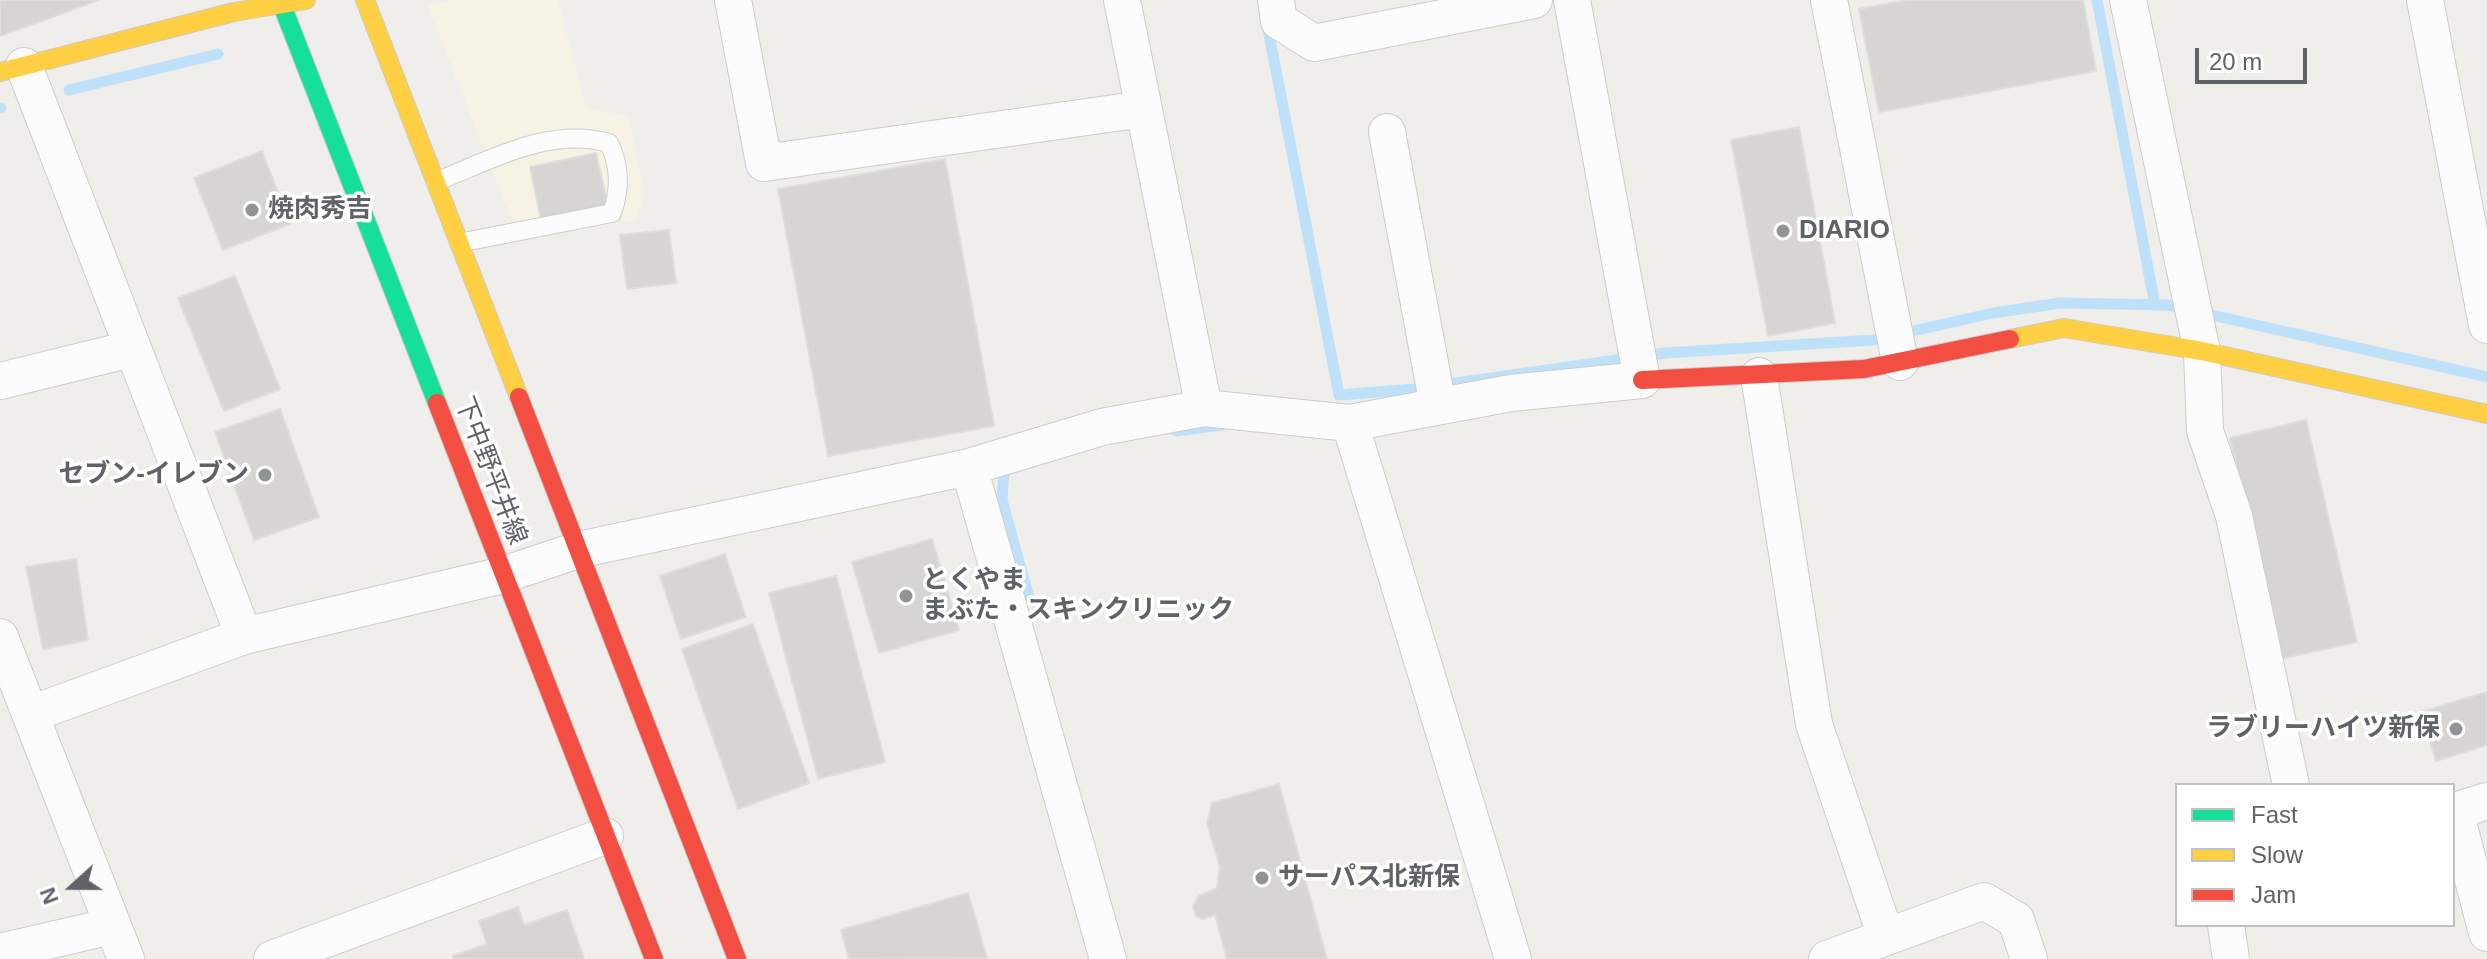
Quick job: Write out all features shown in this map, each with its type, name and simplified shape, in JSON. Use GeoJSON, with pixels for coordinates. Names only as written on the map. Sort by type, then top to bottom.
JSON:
{"type":"FeatureCollection","features":[{"type":"Feature","properties":{"kind":"street"},"geometry":{"type":"LineString","coordinates":[[244,636],[131,349],[12,69],[234,12],[306,0]]}},
{"type":"Feature","properties":{"kind":"street","name":"下中野平井線"},"geometry":{"type":"LineString","coordinates":[[365,0],[737,959]]}},
{"type":"Feature","properties":{"kind":"street"},"geometry":{"type":"LineString","coordinates":[[733,0],[764,163],[1143,109]]}},
{"type":"Feature","properties":{"kind":"street"},"geometry":{"type":"LineString","coordinates":[[1122,0],[1204,408]]}},
{"type":"Feature","properties":{"kind":"street"},"geometry":{"type":"LineString","coordinates":[[1276,0],[1279,21],[1314,43],[1534,0]]}},
{"type":"Feature","properties":{"kind":"street"},"geometry":{"type":"LineString","coordinates":[[1572,0],[1639,365]]}},
{"type":"Feature","properties":{"kind":"street"},"geometry":{"type":"LineString","coordinates":[[1829,0],[1897,344]]}},
{"type":"Feature","properties":{"kind":"street"},"geometry":{"type":"LineString","coordinates":[[2128,0],[2197,325],[2205,431],[2234,516],[2291,783]]}},
{"type":"Feature","properties":{"kind":"street"},"geometry":{"type":"LineString","coordinates":[[2425,0],[2487,325]]}},
{"type":"Feature","properties":{"kind":"street","name":"下中野平井線"},"geometry":{"type":"LineString","coordinates":[[281,2],[654,959]]}},
{"type":"Feature","properties":{"kind":"street"},"geometry":{"type":"LineString","coordinates":[[1387,132],[1436,394]]}},
{"type":"Feature","properties":{"kind":"street"},"geometry":{"type":"LineString","coordinates":[[31,714],[244,636],[503,575],[578,550],[969,467],[1102,427],[1204,408],[1350,423],[1436,394],[1511,393],[1639,365],[1759,376],[1864,369],[1897,344],[2064,328],[2197,325],[2487,414]]}},
{"type":"Feature","properties":{"kind":"street"},"geometry":{"type":"LineString","coordinates":[[0,381],[131,349]]}},
{"type":"Feature","properties":{"kind":"street"},"geometry":{"type":"LineString","coordinates":[[1759,376],[1814,724],[1886,937]]}},
{"type":"Feature","properties":{"kind":"street"},"geometry":{"type":"LineString","coordinates":[[1350,423],[1513,959]]}},
{"type":"Feature","properties":{"kind":"street"},"geometry":{"type":"LineString","coordinates":[[969,467],[1108,959]]}},
{"type":"Feature","properties":{"kind":"street"},"geometry":{"type":"LineString","coordinates":[[0,637],[126,959]]}},
{"type":"Feature","properties":{"kind":"street"},"geometry":{"type":"LineString","coordinates":[[2487,801],[2455,811],[2487,933]]}},
{"type":"Feature","properties":{"kind":"street"},"geometry":{"type":"LineString","coordinates":[[272,959],[605,836]]}},
{"type":"Feature","properties":{"kind":"street"},"geometry":{"type":"LineString","coordinates":[[1827,959],[1984,901],[2016,920],[2029,959]]}},
{"type":"Feature","properties":{"kind":"street"},"geometry":{"type":"LineString","coordinates":[[0,952],[112,926]]}},
{"type":"Feature","properties":{"kind":"street"},"geometry":{"type":"LineString","coordinates":[[2226,927],[2231,959]]}},
{"type":"Feature","properties":{"kind":"lane"},"geometry":{"type":"LineString","coordinates":[[435,182],[528,145],[564,137],[609,143],[616,158],[619,180],[612,213],[459,243]]}},
{"type":"Feature","properties":{"kind":"shaded area"},"geometry":{"type":"Polygon","coordinates":[[[453,0],[558,0],[586,107],[629,117],[644,193],[636,221],[519,239],[428,6],[453,0]]]}},
{"type":"Feature","properties":{"kind":"building"},"geometry":{"type":"Polygon","coordinates":[[[0,0],[99,0],[0,36],[0,0]]]}},
{"type":"Feature","properties":{"kind":"building"},"geometry":{"type":"Polygon","coordinates":[[[1907,0],[2083,0],[2096,71],[1879,112],[1859,9],[1907,0]]]}},
{"type":"Feature","properties":{"kind":"building","name":"DIARIO"},"geometry":{"type":"Polygon","coordinates":[[[1799,127],[1835,323],[1768,336],[1731,140],[1799,127]]]}},
{"type":"Feature","properties":{"kind":"building"},"geometry":{"type":"Polygon","coordinates":[[[262,151],[290,224],[223,250],[194,178],[262,151]]]}},
{"type":"Feature","properties":{"kind":"building"},"geometry":{"type":"Polygon","coordinates":[[[596,153],[608,206],[541,220],[530,167],[596,153]]]}},
{"type":"Feature","properties":{"kind":"building"},"geometry":{"type":"Polygon","coordinates":[[[945,159],[994,426],[828,456],[778,189],[945,159]]]}},
{"type":"Feature","properties":{"kind":"building"},"geometry":{"type":"Polygon","coordinates":[[[669,230],[676,283],[627,289],[620,235],[669,230]]]}},
{"type":"Feature","properties":{"kind":"building"},"geometry":{"type":"Polygon","coordinates":[[[235,276],[280,389],[224,411],[178,298],[235,276]]]}},
{"type":"Feature","properties":{"kind":"building"},"geometry":{"type":"Polygon","coordinates":[[[280,409],[319,517],[254,540],[215,432],[280,409]]]}},
{"type":"Feature","properties":{"kind":"building"},"geometry":{"type":"Polygon","coordinates":[[[2306,420],[2357,642],[2281,659],[2230,438],[2306,420]]]}},
{"type":"Feature","properties":{"kind":"building","name":"とくやま まぶた・スキンクリニック"},"geometry":{"type":"Polygon","coordinates":[[[932,539],[959,630],[879,653],[852,562],[932,539]]]}},
{"type":"Feature","properties":{"kind":"building"},"geometry":{"type":"Polygon","coordinates":[[[725,554],[746,617],[681,639],[660,576],[725,554]]]}},
{"type":"Feature","properties":{"kind":"building"},"geometry":{"type":"Polygon","coordinates":[[[76,559],[88,640],[43,649],[26,567],[76,559]]]}},
{"type":"Feature","properties":{"kind":"building"},"geometry":{"type":"Polygon","coordinates":[[[836,576],[885,762],[818,779],[769,593],[836,576]]]}},
{"type":"Feature","properties":{"kind":"building"},"geometry":{"type":"Polygon","coordinates":[[[753,624],[809,783],[738,809],[682,649],[753,624]]]}},
{"type":"Feature","properties":{"kind":"building","name":"ラブリーハイツ新保"},"geometry":{"type":"Polygon","coordinates":[[[2487,692],[2487,745],[2436,761],[2421,712],[2487,692]]]}},
{"type":"Feature","properties":{"kind":"building","name":"サーパス北新保"},"geometry":{"type":"Polygon","coordinates":[[[1279,784],[1327,959],[1227,959],[1215,915],[1203,919],[1196,916],[1193,906],[1199,896],[1217,888],[1220,867],[1207,823],[1212,803],[1279,784]]]}},
{"type":"Feature","properties":{"kind":"building"},"geometry":{"type":"Polygon","coordinates":[[[968,893],[987,958],[849,959],[841,930],[968,893]]]}},
{"type":"Feature","properties":{"kind":"building"},"geometry":{"type":"Polygon","coordinates":[[[518,907],[524,925],[567,910],[584,959],[454,959],[453,956],[487,944],[479,921],[518,907]]]}},
{"type":"Feature","properties":{"kind":"waterway"},"geometry":{"type":"LineString","coordinates":[[2097,0],[2155,305]]}},
{"type":"Feature","properties":{"kind":"waterway"},"geometry":{"type":"LineString","coordinates":[[1267,24],[1339,395],[1415,389],[1665,353],[1873,340],[1993,313],[2060,303],[2167,305],[2487,377]]}},
{"type":"Feature","properties":{"kind":"waterway"},"geometry":{"type":"LineString","coordinates":[[69,90],[218,54]]}},
{"type":"Feature","properties":{"kind":"waterway"},"geometry":{"type":"LineString","coordinates":[[1176,431],[1222,425]]}},
{"type":"Feature","properties":{"kind":"waterway"},"geometry":{"type":"LineString","coordinates":[[1011,468],[1004,470],[1002,500],[1029,598]]}},
{"type":"Feature","properties":{"kind":"traffic: fast"},"geometry":{"type":"LineString","coordinates":[[280,0],[437,403]]}},
{"type":"Feature","properties":{"kind":"traffic: slow"},"geometry":{"type":"LineString","coordinates":[[0,72],[234,12],[306,0]]}},
{"type":"Feature","properties":{"kind":"traffic: slow"},"geometry":{"type":"LineString","coordinates":[[365,0],[519,397]]}},
{"type":"Feature","properties":{"kind":"traffic: slow"},"geometry":{"type":"LineString","coordinates":[[2010,339],[2064,328],[2202,351],[2487,414]]}},
{"type":"Feature","properties":{"kind":"traffic: jam"},"geometry":{"type":"LineString","coordinates":[[1642,380],[1864,369],[2010,339]]}},
{"type":"Feature","properties":{"kind":"traffic: jam"},"geometry":{"type":"LineString","coordinates":[[519,397],[737,959]]}},
{"type":"Feature","properties":{"kind":"traffic: jam"},"geometry":{"type":"LineString","coordinates":[[437,403],[654,959]]}},
{"type":"Feature","properties":{"kind":"place","name":"焼肉秀吉"},"geometry":{"type":"Point","coordinates":[252,210]}},
{"type":"Feature","properties":{"kind":"place","name":"DIARIO"},"geometry":{"type":"Point","coordinates":[1783,231]}},
{"type":"Feature","properties":{"kind":"place","name":"セブン-イレブン"},"geometry":{"type":"Point","coordinates":[265,475]}},
{"type":"Feature","properties":{"kind":"place","name":"とくやま まぶた・スキンクリニック"},"geometry":{"type":"Point","coordinates":[906,596]}},
{"type":"Feature","properties":{"kind":"place","name":"ラブリーハイツ新保"},"geometry":{"type":"Point","coordinates":[2456,729]}},
{"type":"Feature","properties":{"kind":"place","name":"サーパス北新保"},"geometry":{"type":"Point","coordinates":[1262,878]}}]}
